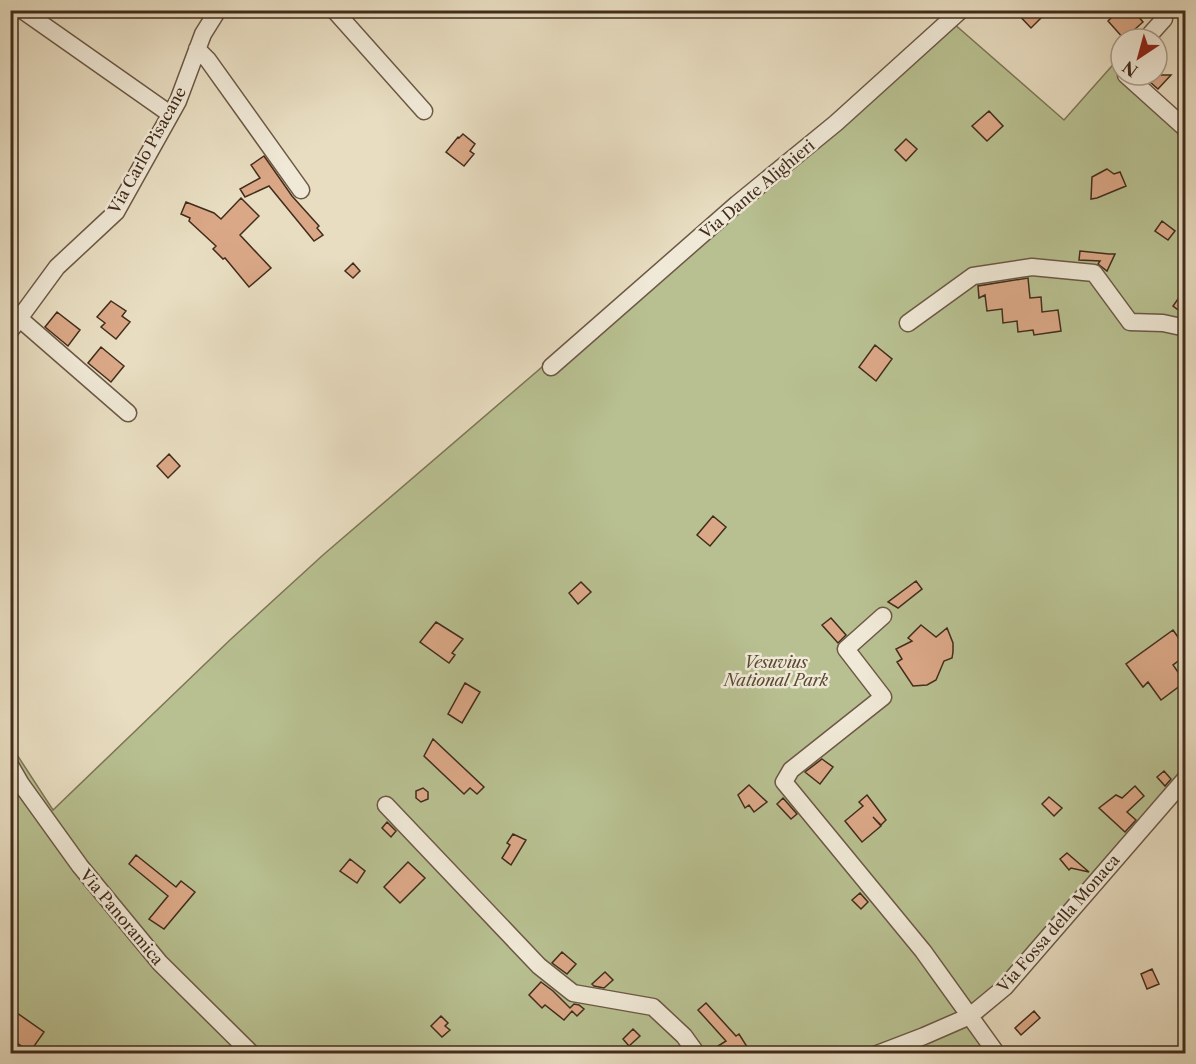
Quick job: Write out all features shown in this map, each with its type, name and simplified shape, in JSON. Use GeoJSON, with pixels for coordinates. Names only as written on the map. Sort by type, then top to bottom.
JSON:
{"type":"FeatureCollection","features":[{"type":"Feature","properties":{"kind":"street"},"geometry":{"type":"LineString","coordinates":[[22,10],[170,114]]}},
{"type":"Feature","properties":{"kind":"street","name":"Via Carlo Pisacane"},"geometry":{"type":"LineString","coordinates":[[15,325],[57,267],[116,212],[178,101],[203,34],[218,10]]}},
{"type":"Feature","properties":{"kind":"street"},"geometry":{"type":"LineString","coordinates":[[334,10],[424,111]]}},
{"type":"Feature","properties":{"kind":"street","name":"Via Dante Alighieri"},"geometry":{"type":"LineString","coordinates":[[552,367],[737,204],[836,123],[961,10]]}},
{"type":"Feature","properties":{"kind":"street"},"geometry":{"type":"LineString","coordinates":[[1157,27],[1164,20],[1164,10]]}},
{"type":"Feature","properties":{"kind":"street"},"geometry":{"type":"LineString","coordinates":[[197,49],[208,60],[301,190]]}},
{"type":"Feature","properties":{"kind":"street"},"geometry":{"type":"LineString","coordinates":[[1139,87],[1185,129]]}},
{"type":"Feature","properties":{"kind":"street"},"geometry":{"type":"LineString","coordinates":[[908,323],[973,276],[1032,267],[1095,273],[1130,322],[1163,322],[1185,328]]}},
{"type":"Feature","properties":{"kind":"street"},"geometry":{"type":"LineString","coordinates":[[15,325],[128,413]]}},
{"type":"Feature","properties":{"kind":"street"},"geometry":{"type":"LineString","coordinates":[[883,616],[846,649],[883,698],[791,770],[784,782],[923,951],[997,1053]]}},
{"type":"Feature","properties":{"kind":"street","name":"Via Panoramica"},"geometry":{"type":"LineString","coordinates":[[10,765],[80,866],[160,963],[252,1053]]}},
{"type":"Feature","properties":{"kind":"street","name":"Via Fossa della Monaca"},"geometry":{"type":"LineString","coordinates":[[877,1053],[970,1016],[1005,987],[1185,778]]}},
{"type":"Feature","properties":{"kind":"street"},"geometry":{"type":"LineString","coordinates":[[386,805],[539,966],[573,993],[653,1007],[684,1036],[697,1053]]}},
{"type":"Feature","properties":{"kind":"green space","name":"Vesuvius National Park"},"geometry":{"type":"Polygon","coordinates":[[[945,16],[1064,120],[1109,69],[1109,87],[1138,87],[1185,121],[1185,784],[980,1020],[1007,1053],[11,1053],[10,744],[53,810],[231,639],[323,555],[804,142],[945,16]]]}},
{"type":"Feature","properties":{"kind":"building"},"geometry":{"type":"Polygon","coordinates":[[[1014,10],[1049,10],[1031,28],[1014,10]]]}},
{"type":"Feature","properties":{"kind":"building"},"geometry":{"type":"Polygon","coordinates":[[[1119,10],[1133,10],[1143,22],[1137,27],[1113,27],[1108,21],[1119,10]]]}},
{"type":"Feature","properties":{"kind":"building"},"geometry":{"type":"Polygon","coordinates":[[[989,111],[1003,126],[987,141],[972,126],[989,111]]]}},
{"type":"Feature","properties":{"kind":"building"},"geometry":{"type":"Polygon","coordinates":[[[463,134],[475,144],[470,151],[474,154],[464,166],[446,152],[463,134]]]}},
{"type":"Feature","properties":{"kind":"building"},"geometry":{"type":"Polygon","coordinates":[[[906,139],[917,149],[906,161],[895,150],[906,139]]]}},
{"type":"Feature","properties":{"kind":"building"},"geometry":{"type":"Polygon","coordinates":[[[264,156],[292,196],[319,226],[317,228],[323,235],[314,241],[269,186],[245,197],[240,189],[260,178],[251,165],[264,156]]]}},
{"type":"Feature","properties":{"kind":"building"},"geometry":{"type":"Polygon","coordinates":[[[1107,169],[1114,174],[1120,172],[1126,186],[1091,199],[1092,177],[1107,169]]]}},
{"type":"Feature","properties":{"kind":"building"},"geometry":{"type":"Polygon","coordinates":[[[241,198],[259,216],[240,235],[271,268],[249,287],[225,258],[223,259],[213,249],[216,246],[189,221],[190,218],[181,214],[186,202],[214,213],[221,219],[241,198]]]}},
{"type":"Feature","properties":{"kind":"building"},"geometry":{"type":"Polygon","coordinates":[[[1162,221],[1175,231],[1168,240],[1155,231],[1162,221]]]}},
{"type":"Feature","properties":{"kind":"building"},"geometry":{"type":"Polygon","coordinates":[[[1080,251],[1115,254],[1107,271],[1098,264],[1100,261],[1079,260],[1080,251]]]}},
{"type":"Feature","properties":{"kind":"building"},"geometry":{"type":"Polygon","coordinates":[[[353,263],[360,271],[353,278],[345,271],[353,263]]]}},
{"type":"Feature","properties":{"kind":"building"},"geometry":{"type":"Polygon","coordinates":[[[1028,278],[1030,298],[1041,297],[1042,312],[1058,310],[1061,331],[1034,335],[1033,330],[1018,332],[1017,321],[1003,323],[1002,309],[987,311],[985,295],[979,298],[978,286],[1028,278]]]}},
{"type":"Feature","properties":{"kind":"building"},"geometry":{"type":"Polygon","coordinates":[[[1185,289],[1185,315],[1173,306],[1185,289]]]}},
{"type":"Feature","properties":{"kind":"building"},"geometry":{"type":"Polygon","coordinates":[[[111,301],[126,311],[122,316],[130,322],[116,339],[101,327],[105,323],[97,317],[111,301]]]}},
{"type":"Feature","properties":{"kind":"building"},"geometry":{"type":"Polygon","coordinates":[[[57,312],[80,330],[68,346],[45,327],[57,312]]]}},
{"type":"Feature","properties":{"kind":"building"},"geometry":{"type":"Polygon","coordinates":[[[875,345],[892,359],[876,381],[859,367],[875,345]]]}},
{"type":"Feature","properties":{"kind":"building"},"geometry":{"type":"Polygon","coordinates":[[[101,347],[124,366],[111,382],[88,363],[101,347]]]}},
{"type":"Feature","properties":{"kind":"building"},"geometry":{"type":"Polygon","coordinates":[[[169,454],[180,466],[168,478],[157,466],[169,454]]]}},
{"type":"Feature","properties":{"kind":"building"},"geometry":{"type":"Polygon","coordinates":[[[713,516],[726,527],[710,546],[697,535],[713,516]]]}},
{"type":"Feature","properties":{"kind":"building"},"geometry":{"type":"Polygon","coordinates":[[[916,581],[922,589],[898,608],[888,602],[916,581]]]}},
{"type":"Feature","properties":{"kind":"building"},"geometry":{"type":"Polygon","coordinates":[[[581,582],[591,592],[578,604],[569,593],[581,582]]]}},
{"type":"Feature","properties":{"kind":"building"},"geometry":{"type":"Polygon","coordinates":[[[831,618],[846,635],[838,643],[822,625],[831,618]]]}},
{"type":"Feature","properties":{"kind":"building"},"geometry":{"type":"Polygon","coordinates":[[[436,622],[463,639],[452,653],[455,655],[449,663],[420,642],[436,622]]]}},
{"type":"Feature","properties":{"kind":"building"},"geometry":{"type":"Polygon","coordinates":[[[921,625],[936,637],[947,628],[953,643],[953,652],[952,658],[944,661],[936,680],[927,685],[913,686],[897,662],[902,659],[896,649],[912,641],[908,638],[921,625]]]}},
{"type":"Feature","properties":{"kind":"building"},"geometry":{"type":"Polygon","coordinates":[[[1173,630],[1185,647],[1185,656],[1173,665],[1185,682],[1161,700],[1148,682],[1143,687],[1126,664],[1173,630]]]}},
{"type":"Feature","properties":{"kind":"building"},"geometry":{"type":"Polygon","coordinates":[[[465,683],[480,692],[462,723],[448,714],[465,683]]]}},
{"type":"Feature","properties":{"kind":"building"},"geometry":{"type":"Polygon","coordinates":[[[433,739],[484,787],[477,794],[470,788],[464,794],[424,756],[433,739]]]}},
{"type":"Feature","properties":{"kind":"building"},"geometry":{"type":"Polygon","coordinates":[[[822,759],[833,767],[820,784],[805,772],[822,759]]]}},
{"type":"Feature","properties":{"kind":"building"},"geometry":{"type":"Polygon","coordinates":[[[1164,771],[1171,779],[1165,786],[1157,777],[1164,771]]]}},
{"type":"Feature","properties":{"kind":"building"},"geometry":{"type":"Polygon","coordinates":[[[749,785],[767,802],[754,812],[749,805],[745,808],[738,795],[749,785]]]}},
{"type":"Feature","properties":{"kind":"building"},"geometry":{"type":"Polygon","coordinates":[[[1135,786],[1144,796],[1127,812],[1136,820],[1125,832],[1099,808],[1116,795],[1122,798],[1135,786]]]}},
{"type":"Feature","properties":{"kind":"building"},"geometry":{"type":"Polygon","coordinates":[[[423,788],[428,792],[428,799],[421,802],[416,798],[416,791],[423,788]]]}},
{"type":"Feature","properties":{"kind":"building"},"geometry":{"type":"Polygon","coordinates":[[[867,795],[886,820],[881,825],[873,817],[881,826],[862,842],[845,821],[863,806],[859,802],[867,795]]]}},
{"type":"Feature","properties":{"kind":"building"},"geometry":{"type":"Polygon","coordinates":[[[1049,797],[1062,808],[1054,816],[1042,804],[1049,797]]]}},
{"type":"Feature","properties":{"kind":"building"},"geometry":{"type":"Polygon","coordinates":[[[783,798],[797,814],[791,819],[777,804],[783,798]]]}},
{"type":"Feature","properties":{"kind":"building"},"geometry":{"type":"Polygon","coordinates":[[[387,822],[396,831],[391,837],[382,828],[387,822]]]}},
{"type":"Feature","properties":{"kind":"building"},"geometry":{"type":"Polygon","coordinates":[[[513,834],[526,840],[511,865],[502,858],[510,845],[507,843],[513,834]]]}},
{"type":"Feature","properties":{"kind":"building"},"geometry":{"type":"Polygon","coordinates":[[[1067,853],[1089,872],[1071,868],[1069,870],[1060,859],[1067,853]]]}},
{"type":"Feature","properties":{"kind":"building"},"geometry":{"type":"Polygon","coordinates":[[[136,855],[176,887],[181,881],[195,892],[164,929],[149,919],[168,896],[129,864],[136,855]]]}},
{"type":"Feature","properties":{"kind":"building"},"geometry":{"type":"Polygon","coordinates":[[[350,859],[365,871],[357,883],[340,871],[350,859]]]}},
{"type":"Feature","properties":{"kind":"building"},"geometry":{"type":"Polygon","coordinates":[[[408,862],[425,878],[400,903],[384,887],[408,862]]]}},
{"type":"Feature","properties":{"kind":"building"},"geometry":{"type":"Polygon","coordinates":[[[860,893],[868,902],[861,909],[852,900],[860,893]]]}},
{"type":"Feature","properties":{"kind":"building"},"geometry":{"type":"Polygon","coordinates":[[[562,952],[576,964],[567,974],[552,963],[562,952]]]}},
{"type":"Feature","properties":{"kind":"building"},"geometry":{"type":"Polygon","coordinates":[[[1152,969],[1159,984],[1147,989],[1141,974],[1152,969]]]}},
{"type":"Feature","properties":{"kind":"building"},"geometry":{"type":"Polygon","coordinates":[[[605,972],[613,980],[604,988],[594,986],[592,984],[605,972]]]}},
{"type":"Feature","properties":{"kind":"building"},"geometry":{"type":"Polygon","coordinates":[[[541,982],[570,1008],[574,1004],[584,1009],[577,1016],[572,1011],[564,1020],[545,1005],[542,1008],[529,995],[541,982]]]}},
{"type":"Feature","properties":{"kind":"building"},"geometry":{"type":"Polygon","coordinates":[[[706,1003],[736,1036],[739,1034],[751,1053],[707,1053],[726,1041],[698,1010],[706,1003]]]}},
{"type":"Feature","properties":{"kind":"building"},"geometry":{"type":"Polygon","coordinates":[[[10,1008],[44,1032],[30,1052],[10,1038],[10,1008]]]}},
{"type":"Feature","properties":{"kind":"building"},"geometry":{"type":"Polygon","coordinates":[[[1034,1011],[1040,1018],[1021,1035],[1015,1028],[1034,1011]]]}},
{"type":"Feature","properties":{"kind":"building"},"geometry":{"type":"Polygon","coordinates":[[[441,1016],[448,1023],[445,1026],[450,1030],[442,1037],[431,1026],[441,1016]]]}},
{"type":"Feature","properties":{"kind":"building"},"geometry":{"type":"Polygon","coordinates":[[[633,1029],[640,1036],[629,1046],[623,1039],[633,1029]]]}}]}
